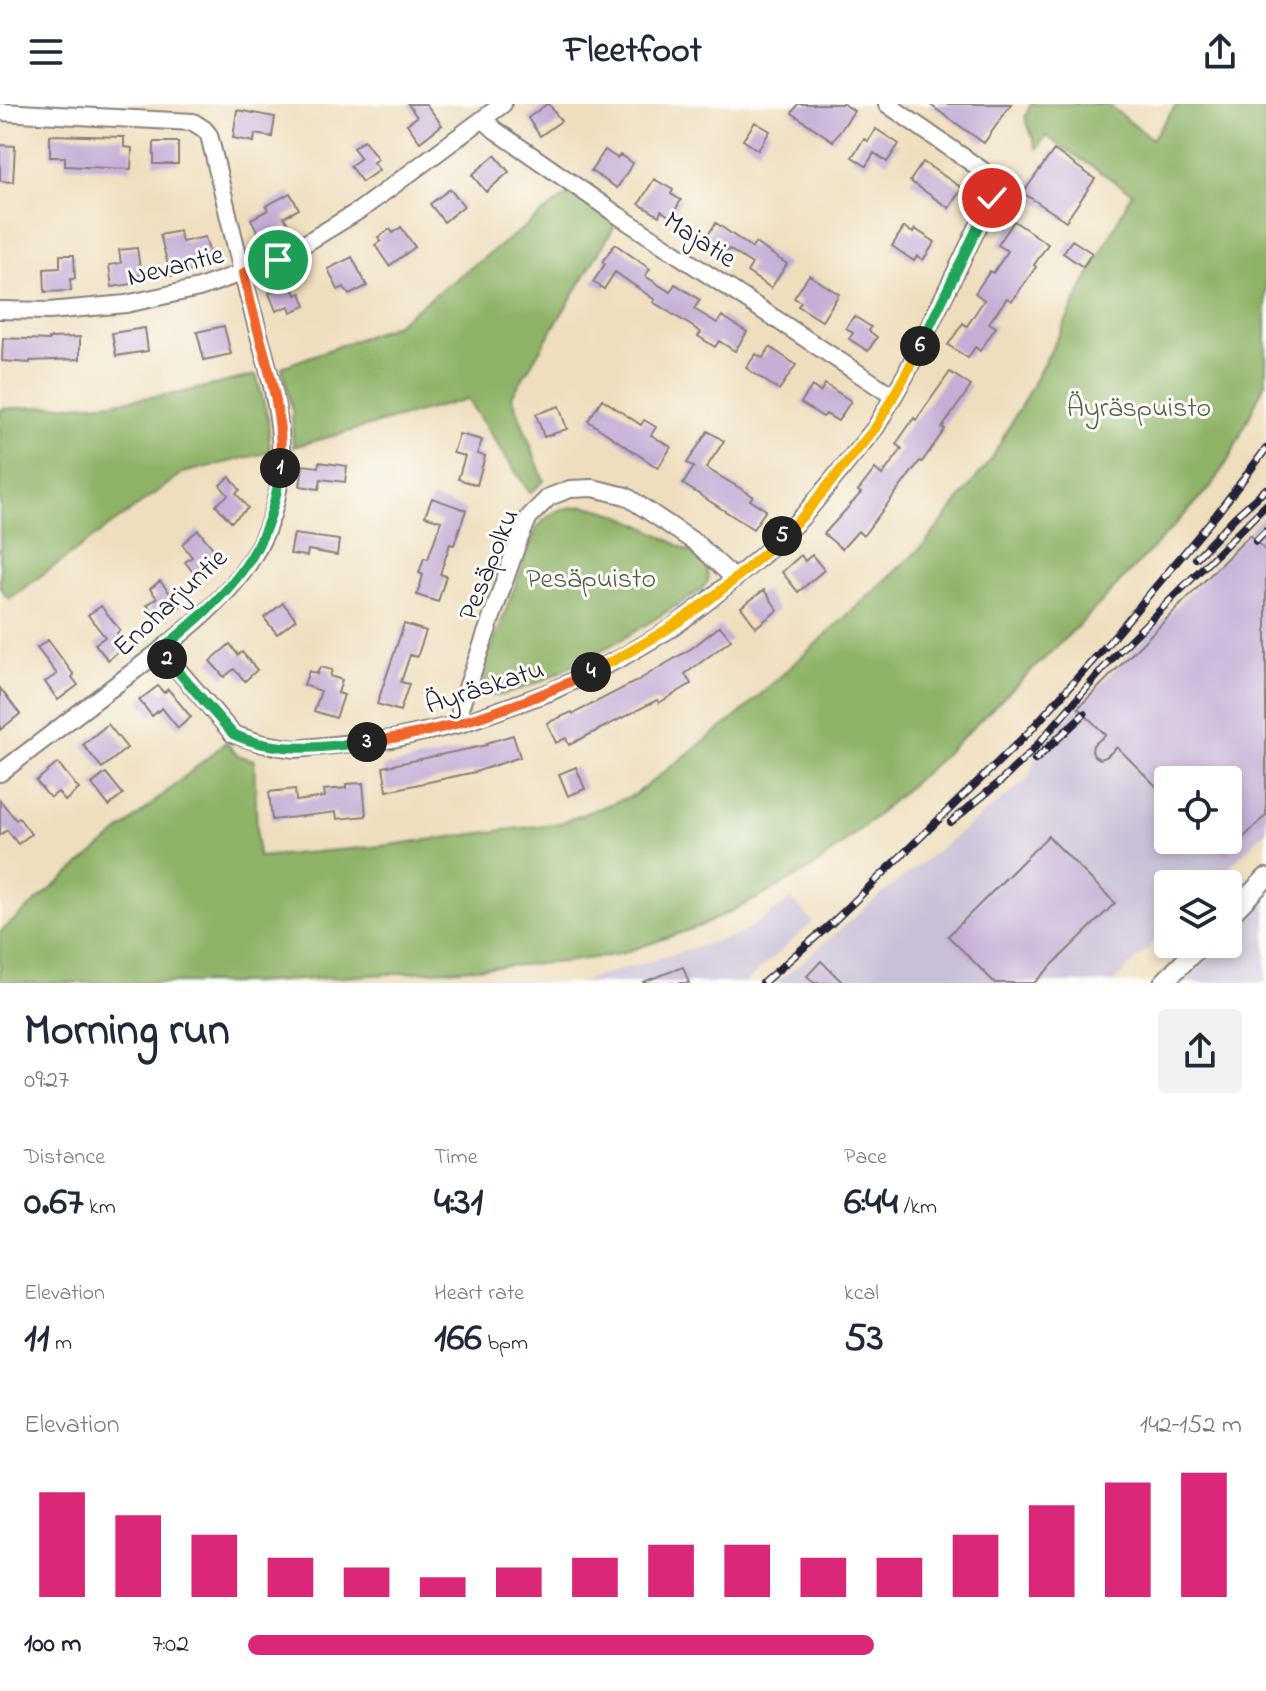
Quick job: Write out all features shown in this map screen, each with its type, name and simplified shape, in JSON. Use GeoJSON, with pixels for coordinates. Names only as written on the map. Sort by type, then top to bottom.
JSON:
{"type":"FeatureCollection","features":[{"type":"Feature","properties":{"kind":"street","name":"Nevantie"},"geometry":{"type":"LineString","coordinates":[[0,310],[49,311],[126,304],[199,288],[278,260],[360,210],[503,104]]}},
{"type":"Feature","properties":{"kind":"street","name":"Äyräskatu"},"geometry":{"type":"LineString","coordinates":[[161,650],[233,734],[263,744],[295,749],[392,739],[460,724],[550,692],[621,658],[672,628],[735,579],[803,516],[876,427],[906,374],[992,198],[990,180],[982,170],[887,104]]}},
{"type":"Feature","properties":{"kind":"street","name":"Enoharjuntie"},"geometry":{"type":"LineString","coordinates":[[0,112],[193,122],[204,129],[209,135],[277,403],[281,433],[279,478],[267,527],[249,563],[229,588],[161,650],[0,773]]}},
{"type":"Feature","properties":{"kind":"street","name":"Majatie"},"geometry":{"type":"LineString","coordinates":[[483,119],[619,216],[893,396]]}},
{"type":"Feature","properties":{"kind":"street","name":"Pesäpolku"},"geometry":{"type":"LineString","coordinates":[[460,724],[460,708],[518,542],[529,517],[549,497],[570,489],[593,488],[626,496],[696,543],[735,579]]}},
{"type":"Feature","properties":{"kind":"street"},"geometry":{"type":"LineString","coordinates":[[1242,903],[1266,878]]}},
{"type":"Feature","properties":{"kind":"street"},"geometry":{"type":"LineString","coordinates":[[1163,983],[1188,958]]}},
{"type":"Feature","properties":{"kind":"shaded area"},"geometry":{"type":"Polygon","coordinates":[[[1266,513],[1266,830],[1242,854],[1226,870],[1154,870],[1154,942],[1113,983],[777,983],[883,893],[1028,779],[1037,755],[1073,712],[1266,513]]]}},
{"type":"Feature","properties":{"kind":"shaded area"},"geometry":{"type":"Polygon","coordinates":[[[792,899],[813,922],[745,983],[577,983],[741,934],[792,899]]]}},
{"type":"Feature","properties":{"kind":"shaded area"},"geometry":{"type":"Polygon","coordinates":[[[1266,902],[1266,983],[1185,983],[1210,958],[1242,958],[1242,926],[1266,902]]]}},
{"type":"Feature","properties":{"kind":"green space","name":"Äyräspuisto"},"geometry":{"type":"Polygon","coordinates":[[[1031,104],[1107,104],[1152,139],[1177,104],[1266,104],[1266,381],[1229,459],[1209,489],[1084,620],[939,760],[870,821],[817,865],[762,896],[703,925],[620,954],[565,962],[252,983],[0,983],[0,932],[226,742],[237,755],[254,760],[258,857],[373,847],[560,823],[634,795],[737,716],[924,545],[992,458],[1132,193],[1046,136],[1037,149],[1025,117],[1031,104]]]}},
{"type":"Feature","properties":{"kind":"green space"},"geometry":{"type":"Polygon","coordinates":[[[570,193],[616,224],[512,396],[544,481],[530,493],[467,399],[293,447],[292,410],[282,367],[393,326],[570,193]]]}},
{"type":"Feature","properties":{"kind":"green space"},"geometry":{"type":"Polygon","coordinates":[[[256,375],[268,418],[270,452],[183,473],[9,599],[0,588],[0,409],[106,403],[180,393],[256,375]]]}},
{"type":"Feature","properties":{"kind":"green space","name":"Pesäpuisto"},"geometry":{"type":"Polygon","coordinates":[[[585,506],[629,519],[696,555],[706,566],[708,581],[700,591],[621,640],[542,681],[507,694],[497,696],[488,693],[482,682],[484,668],[537,528],[558,511],[585,506]]]}},
{"type":"Feature","properties":{"kind":"building"},"geometry":{"type":"Polygon","coordinates":[[[408,104],[426,104],[442,125],[420,142],[407,124],[417,117],[408,104]]]}},
{"type":"Feature","properties":{"kind":"building"},"geometry":{"type":"Polygon","coordinates":[[[547,104],[561,121],[540,136],[528,118],[547,104]]]}},
{"type":"Feature","properties":{"kind":"building"},"geometry":{"type":"Polygon","coordinates":[[[798,104],[844,104],[854,111],[833,141],[792,113],[798,104]]]}},
{"type":"Feature","properties":{"kind":"building"},"geometry":{"type":"Polygon","coordinates":[[[929,104],[1011,104],[984,143],[929,104]]]}},
{"type":"Feature","properties":{"kind":"building"},"geometry":{"type":"Polygon","coordinates":[[[237,110],[275,117],[272,137],[255,134],[254,142],[233,138],[237,110]]]}},
{"type":"Feature","properties":{"kind":"building"},"geometry":{"type":"Polygon","coordinates":[[[755,122],[770,131],[758,150],[743,140],[755,122]]]}},
{"type":"Feature","properties":{"kind":"building"},"geometry":{"type":"Polygon","coordinates":[[[876,129],[899,144],[887,162],[874,153],[866,166],[852,157],[864,139],[868,141],[876,129]]]}},
{"type":"Feature","properties":{"kind":"building"},"geometry":{"type":"Polygon","coordinates":[[[50,135],[124,137],[124,147],[132,148],[131,169],[65,166],[65,157],[50,157],[50,135]]]}},
{"type":"Feature","properties":{"kind":"building"},"geometry":{"type":"Polygon","coordinates":[[[364,140],[378,159],[373,162],[379,170],[362,182],[350,166],[361,158],[353,148],[364,140]]]}},
{"type":"Feature","properties":{"kind":"building"},"geometry":{"type":"Polygon","coordinates":[[[154,142],[178,142],[178,164],[154,164],[154,142]]]}},
{"type":"Feature","properties":{"kind":"building"},"geometry":{"type":"Polygon","coordinates":[[[0,145],[15,146],[13,182],[0,181],[0,145]]]}},
{"type":"Feature","properties":{"kind":"building"},"geometry":{"type":"Polygon","coordinates":[[[605,150],[633,163],[617,188],[591,171],[605,150]]]}},
{"type":"Feature","properties":{"kind":"building"},"geometry":{"type":"Polygon","coordinates":[[[1054,150],[1095,179],[1066,221],[1023,193],[1054,150]]]}},
{"type":"Feature","properties":{"kind":"building"},"geometry":{"type":"Polygon","coordinates":[[[495,155],[509,172],[486,192],[472,175],[495,155]]]}},
{"type":"Feature","properties":{"kind":"building"},"geometry":{"type":"Polygon","coordinates":[[[923,162],[962,188],[949,208],[910,181],[923,162]]]}},
{"type":"Feature","properties":{"kind":"building"},"geometry":{"type":"Polygon","coordinates":[[[654,179],[673,190],[671,194],[681,200],[671,217],[661,211],[659,216],[639,204],[654,179]]]}},
{"type":"Feature","properties":{"kind":"building"},"geometry":{"type":"Polygon","coordinates":[[[450,189],[464,206],[444,222],[430,204],[450,189]]]}},
{"type":"Feature","properties":{"kind":"building"},"geometry":{"type":"Polygon","coordinates":[[[290,193],[299,209],[284,217],[288,224],[261,239],[251,219],[268,210],[266,206],[290,193]]]}},
{"type":"Feature","properties":{"kind":"building"},"geometry":{"type":"Polygon","coordinates":[[[1014,221],[1048,244],[1012,301],[1007,298],[989,323],[996,327],[980,351],[975,347],[968,358],[948,345],[963,323],[967,326],[984,300],[975,293],[1008,251],[998,245],[1014,221]]]}},
{"type":"Feature","properties":{"kind":"building"},"geometry":{"type":"Polygon","coordinates":[[[716,223],[752,248],[755,243],[787,264],[771,288],[747,272],[752,264],[729,249],[724,256],[703,242],[716,223]]]}},
{"type":"Feature","properties":{"kind":"building"},"geometry":{"type":"Polygon","coordinates":[[[401,227],[415,247],[389,266],[375,245],[381,241],[378,237],[390,229],[393,233],[401,227]]]}},
{"type":"Feature","properties":{"kind":"building"},"geometry":{"type":"Polygon","coordinates":[[[904,227],[913,233],[915,229],[935,242],[923,260],[917,256],[914,261],[892,246],[904,227]]]}},
{"type":"Feature","properties":{"kind":"building"},"geometry":{"type":"Polygon","coordinates":[[[179,231],[182,242],[205,237],[211,258],[197,262],[199,269],[171,276],[160,235],[179,231]]]}},
{"type":"Feature","properties":{"kind":"building"},"geometry":{"type":"Polygon","coordinates":[[[1072,240],[1092,253],[1083,267],[1063,253],[1072,240]]]}},
{"type":"Feature","properties":{"kind":"building"},"geometry":{"type":"Polygon","coordinates":[[[615,244],[650,269],[645,276],[670,292],[675,284],[700,300],[694,309],[717,323],[722,316],[747,332],[735,351],[719,341],[715,347],[698,336],[701,332],[653,302],[655,300],[615,272],[604,289],[593,282],[615,244]]]}},
{"type":"Feature","properties":{"kind":"building"},"geometry":{"type":"Polygon","coordinates":[[[137,248],[141,274],[138,275],[139,283],[112,287],[109,265],[121,263],[119,250],[137,248]]]}},
{"type":"Feature","properties":{"kind":"building"},"geometry":{"type":"Polygon","coordinates":[[[60,255],[74,255],[75,279],[70,279],[71,291],[45,292],[44,269],[60,268],[60,255]]]}},
{"type":"Feature","properties":{"kind":"building"},"geometry":{"type":"Polygon","coordinates":[[[352,257],[367,286],[349,295],[344,287],[338,290],[328,269],[352,257]]]}},
{"type":"Feature","properties":{"kind":"building"},"geometry":{"type":"Polygon","coordinates":[[[809,275],[839,294],[822,321],[798,306],[801,302],[794,298],[809,275]]]}},
{"type":"Feature","properties":{"kind":"building"},"geometry":{"type":"Polygon","coordinates":[[[292,284],[296,295],[301,293],[306,306],[291,312],[289,306],[276,311],[269,293],[292,284]]]}},
{"type":"Feature","properties":{"kind":"building"},"geometry":{"type":"Polygon","coordinates":[[[854,316],[871,327],[869,331],[877,337],[868,351],[849,339],[853,333],[846,328],[854,316]]]}},
{"type":"Feature","properties":{"kind":"building"},"geometry":{"type":"Polygon","coordinates":[[[224,326],[231,354],[204,360],[197,332],[224,326]]]}},
{"type":"Feature","properties":{"kind":"building"},"geometry":{"type":"Polygon","coordinates":[[[145,328],[148,351],[116,356],[112,333],[145,328]]]}},
{"type":"Feature","properties":{"kind":"building"},"geometry":{"type":"Polygon","coordinates":[[[80,337],[80,359],[30,363],[2,361],[3,338],[49,340],[80,337]]]}},
{"type":"Feature","properties":{"kind":"building"},"geometry":{"type":"Polygon","coordinates":[[[770,347],[796,365],[779,390],[746,368],[756,354],[763,358],[770,347]]]}},
{"type":"Feature","properties":{"kind":"building"},"geometry":{"type":"Polygon","coordinates":[[[950,372],[971,386],[942,428],[945,429],[863,536],[858,531],[842,549],[824,534],[861,493],[858,491],[875,469],[882,475],[902,449],[896,444],[950,372]]]}},
{"type":"Feature","properties":{"kind":"building"},"geometry":{"type":"Polygon","coordinates":[[[825,384],[851,401],[838,421],[826,414],[823,417],[801,403],[812,386],[820,392],[825,384]]]}},
{"type":"Feature","properties":{"kind":"building"},"geometry":{"type":"Polygon","coordinates":[[[602,399],[641,425],[644,420],[656,427],[651,435],[671,447],[658,468],[588,421],[602,399]]]}},
{"type":"Feature","properties":{"kind":"building"},"geometry":{"type":"Polygon","coordinates":[[[559,406],[567,429],[544,437],[536,414],[559,406]]]}},
{"type":"Feature","properties":{"kind":"building"},"geometry":{"type":"Polygon","coordinates":[[[708,431],[724,441],[706,468],[753,496],[750,500],[766,510],[753,529],[683,484],[694,467],[687,463],[708,431]]]}},
{"type":"Feature","properties":{"kind":"building"},"geometry":{"type":"Polygon","coordinates":[[[459,434],[482,440],[477,454],[485,456],[477,485],[458,479],[465,456],[453,453],[459,434]]]}},
{"type":"Feature","properties":{"kind":"building"},"geometry":{"type":"Polygon","coordinates":[[[319,462],[347,466],[345,482],[321,479],[319,489],[300,486],[303,465],[318,467],[319,462]]]}},
{"type":"Feature","properties":{"kind":"building"},"geometry":{"type":"Polygon","coordinates":[[[230,477],[240,490],[236,493],[248,508],[231,522],[216,505],[228,495],[220,485],[230,477]]]}},
{"type":"Feature","properties":{"kind":"building"},"geometry":{"type":"Polygon","coordinates":[[[432,498],[466,510],[440,574],[446,576],[438,602],[417,595],[423,575],[419,573],[424,558],[428,559],[441,521],[425,516],[432,498]]]}},
{"type":"Feature","properties":{"kind":"building"},"geometry":{"type":"Polygon","coordinates":[[[198,530],[217,553],[210,558],[214,562],[196,576],[185,562],[192,557],[182,544],[198,530]]]}},
{"type":"Feature","properties":{"kind":"building"},"geometry":{"type":"Polygon","coordinates":[[[294,534],[339,540],[337,555],[308,550],[307,556],[290,554],[294,534]]]}},
{"type":"Feature","properties":{"kind":"building"},"geometry":{"type":"Polygon","coordinates":[[[1250,535],[1266,551],[1266,815],[1242,839],[1242,766],[1154,766],[1154,784],[1117,747],[1106,757],[1100,759],[1094,756],[1093,745],[1106,735],[1078,708],[1250,535]]]}},
{"type":"Feature","properties":{"kind":"building"},"geometry":{"type":"Polygon","coordinates":[[[801,555],[805,561],[812,555],[824,570],[798,592],[782,572],[801,555]]]}},
{"type":"Feature","properties":{"kind":"building"},"geometry":{"type":"Polygon","coordinates":[[[160,581],[180,606],[160,621],[147,605],[157,598],[150,589],[160,581]]]}},
{"type":"Feature","properties":{"kind":"building"},"geometry":{"type":"Polygon","coordinates":[[[764,590],[778,610],[756,627],[741,607],[764,590]]]}},
{"type":"Feature","properties":{"kind":"building"},"geometry":{"type":"Polygon","coordinates":[[[283,603],[296,619],[277,634],[264,618],[283,603]]]}},
{"type":"Feature","properties":{"kind":"building"},"geometry":{"type":"Polygon","coordinates":[[[101,606],[120,630],[117,633],[126,645],[108,660],[95,644],[105,637],[88,615],[101,606]]]}},
{"type":"Feature","properties":{"kind":"building"},"geometry":{"type":"Polygon","coordinates":[[[404,624],[426,631],[417,657],[410,655],[401,682],[409,684],[400,711],[377,704],[404,624]]]}},
{"type":"Feature","properties":{"kind":"building"},"geometry":{"type":"Polygon","coordinates":[[[720,626],[731,640],[685,674],[691,684],[659,703],[657,700],[569,745],[566,738],[556,743],[547,723],[573,714],[637,681],[692,648],[720,626]]]}},
{"type":"Feature","properties":{"kind":"building"},"geometry":{"type":"Polygon","coordinates":[[[48,640],[78,685],[58,700],[45,682],[57,674],[37,648],[48,640]]]}},
{"type":"Feature","properties":{"kind":"building"},"geometry":{"type":"Polygon","coordinates":[[[230,644],[238,655],[242,652],[257,670],[245,681],[234,669],[224,677],[210,661],[230,644]]]}},
{"type":"Feature","properties":{"kind":"building"},"geometry":{"type":"Polygon","coordinates":[[[320,667],[332,670],[330,676],[342,680],[338,693],[344,695],[336,718],[314,711],[321,691],[304,685],[309,671],[317,674],[320,667]]]}},
{"type":"Feature","properties":{"kind":"building"},"geometry":{"type":"Polygon","coordinates":[[[158,686],[164,693],[168,689],[191,717],[178,728],[162,708],[152,716],[139,700],[158,686]]]}},
{"type":"Feature","properties":{"kind":"building"},"geometry":{"type":"Polygon","coordinates":[[[0,688],[20,714],[0,730],[0,688]]]}},
{"type":"Feature","properties":{"kind":"building"},"geometry":{"type":"Polygon","coordinates":[[[108,724],[127,748],[102,768],[83,745],[108,724]]]}},
{"type":"Feature","properties":{"kind":"building"},"geometry":{"type":"Polygon","coordinates":[[[513,735],[520,757],[475,772],[387,791],[383,767],[487,745],[513,735]]]}},
{"type":"Feature","properties":{"kind":"building"},"geometry":{"type":"Polygon","coordinates":[[[58,763],[79,789],[65,801],[58,792],[50,798],[36,781],[58,763]]]}},
{"type":"Feature","properties":{"kind":"building"},"geometry":{"type":"Polygon","coordinates":[[[576,767],[585,789],[568,796],[559,774],[576,767]]]}},
{"type":"Feature","properties":{"kind":"building"},"geometry":{"type":"Polygon","coordinates":[[[106,773],[123,794],[109,806],[92,784],[106,773]]]}},
{"type":"Feature","properties":{"kind":"building"},"geometry":{"type":"Polygon","coordinates":[[[363,783],[366,816],[337,819],[336,812],[272,820],[269,792],[295,789],[296,801],[325,797],[324,790],[363,783]]]}},
{"type":"Feature","properties":{"kind":"building"},"geometry":{"type":"Polygon","coordinates":[[[0,800],[31,834],[18,844],[7,830],[0,835],[0,800]]]}},
{"type":"Feature","properties":{"kind":"building"},"geometry":{"type":"Polygon","coordinates":[[[1048,836],[1115,903],[1034,983],[995,983],[948,936],[1048,836]]]}},
{"type":"Feature","properties":{"kind":"building"},"geometry":{"type":"Polygon","coordinates":[[[821,961],[843,983],[814,983],[807,976],[821,961]]]}},
{"type":"Feature","properties":{"kind":"building"},"geometry":{"type":"Polygon","coordinates":[[[683,967],[689,983],[643,983],[643,982],[683,967]]]}},
{"type":"Feature","properties":{"kind":"railway"},"geometry":{"type":"LineString","coordinates":[[763,983],[832,923],[1029,732],[1216,515],[1266,449]]}},
{"type":"Feature","properties":{"kind":"railway"},"geometry":{"type":"LineString","coordinates":[[1196,558],[1266,489]]}},
{"type":"Feature","properties":{"kind":"railway"},"geometry":{"type":"LineString","coordinates":[[951,822],[1032,751],[1117,653],[1266,505]]}},
{"type":"Feature","properties":{"kind":"railway"},"geometry":{"type":"LineString","coordinates":[[1256,541],[1266,531]]}},
{"type":"Feature","properties":{"kind":"railway"},"geometry":{"type":"LineString","coordinates":[[1035,760],[1084,714]]}},
{"type":"Feature","properties":{"kind":"route"},"geometry":{"type":"LineString","coordinates":[[278,260],[244,273],[277,403],[281,451],[275,503],[249,563],[229,588],[161,650],[233,734],[263,744],[295,749],[392,739],[498,712],[550,692],[621,658],[672,628],[709,600],[803,516],[876,427],[906,374],[992,198]]}}]}
